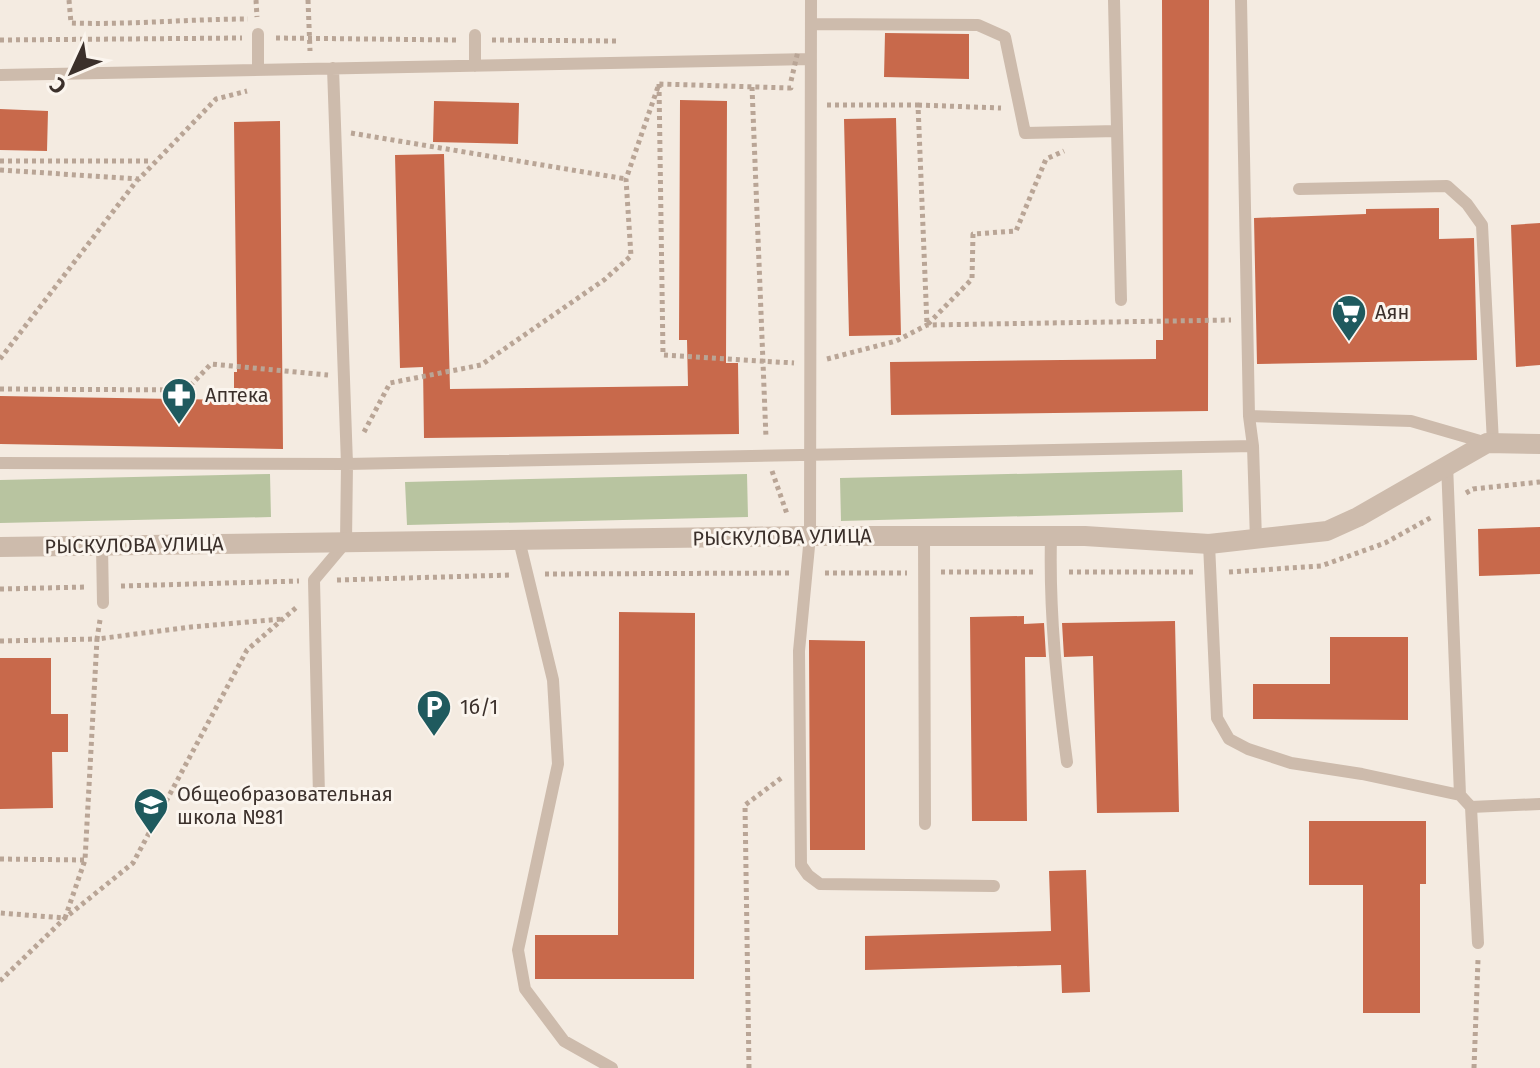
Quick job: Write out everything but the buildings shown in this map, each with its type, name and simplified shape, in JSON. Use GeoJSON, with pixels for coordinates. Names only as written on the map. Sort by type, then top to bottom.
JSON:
{"type":"FeatureCollection","features":[{"type":"Feature","properties":{"kind":"street","name":"РЫСКУЛОВА УЛИЦА"},"geometry":{"type":"LineString","coordinates":[[0,547],[810,536],[1085,536],[1209,544],[1327,531],[1358,517],[1447,464],[1490,443],[1540,444]]}},
{"type":"Feature","properties":{"kind":"lane"},"geometry":{"type":"LineString","coordinates":[[811,0],[810,536],[799,651],[801,865],[820,884],[994,886]]}},
{"type":"Feature","properties":{"kind":"lane"},"geometry":{"type":"LineString","coordinates":[[1114,0],[1121,300]]}},
{"type":"Feature","properties":{"kind":"lane"},"geometry":{"type":"LineString","coordinates":[[1241,0],[1249,416],[1256,540]]}},
{"type":"Feature","properties":{"kind":"lane"},"geometry":{"type":"LineString","coordinates":[[811,24],[978,25],[1005,37],[1025,133],[1117,131]]}},
{"type":"Feature","properties":{"kind":"lane"},"geometry":{"type":"LineString","coordinates":[[258,34],[258,70]]}},
{"type":"Feature","properties":{"kind":"lane"},"geometry":{"type":"LineString","coordinates":[[475,35],[475,66]]}},
{"type":"Feature","properties":{"kind":"lane"},"geometry":{"type":"LineString","coordinates":[[0,75],[811,59]]}},
{"type":"Feature","properties":{"kind":"lane"},"geometry":{"type":"LineString","coordinates":[[319,796],[314,580],[346,542],[347,464],[333,68]]}},
{"type":"Feature","properties":{"kind":"lane"},"geometry":{"type":"LineString","coordinates":[[1249,416],[1411,421],[1490,443],[1482,225],[1467,204],[1447,186],[1299,189]]}},
{"type":"Feature","properties":{"kind":"lane"},"geometry":{"type":"LineString","coordinates":[[0,463],[347,464],[1253,446]]}},
{"type":"Feature","properties":{"kind":"lane"},"geometry":{"type":"LineString","coordinates":[[1447,464],[1460,795]]}},
{"type":"Feature","properties":{"kind":"lane"},"geometry":{"type":"LineString","coordinates":[[924,536],[925,824]]}},
{"type":"Feature","properties":{"kind":"lane"},"geometry":{"type":"LineString","coordinates":[[1051,537],[1053,652],[1067,762]]}},
{"type":"Feature","properties":{"kind":"lane"},"geometry":{"type":"LineString","coordinates":[[519,540],[553,680],[558,764],[518,950],[525,989],[564,1041],[612,1068]]}},
{"type":"Feature","properties":{"kind":"lane"},"geometry":{"type":"LineString","coordinates":[[1209,544],[1217,718],[1229,739],[1248,749],[1291,763],[1362,774],[1460,795],[1471,807],[1478,943]]}},
{"type":"Feature","properties":{"kind":"lane"},"geometry":{"type":"LineString","coordinates":[[102,546],[103,603]]}},
{"type":"Feature","properties":{"kind":"lane"},"geometry":{"type":"LineString","coordinates":[[1471,807],[1540,804]]}},
{"type":"Feature","properties":{"kind":"path"},"geometry":{"type":"LineString","coordinates":[[69,0],[71,23],[126,25],[177,19],[257,19]]}},
{"type":"Feature","properties":{"kind":"path"},"geometry":{"type":"LineString","coordinates":[[308,0],[310,69]]}},
{"type":"Feature","properties":{"kind":"path"},"geometry":{"type":"LineString","coordinates":[[0,40],[83,39]]}},
{"type":"Feature","properties":{"kind":"path"},"geometry":{"type":"LineString","coordinates":[[659,84],[791,88],[798,51]]}},
{"type":"Feature","properties":{"kind":"path"},"geometry":{"type":"LineString","coordinates":[[347,464],[390,383],[481,365],[604,280],[631,256],[626,179],[659,84]]}},
{"type":"Feature","properties":{"kind":"path"},"geometry":{"type":"LineString","coordinates":[[659,84],[663,355],[810,364],[896,341],[927,325],[972,279],[973,234],[1016,231],[1046,159],[1074,148]]}},
{"type":"Feature","properties":{"kind":"path"},"geometry":{"type":"LineString","coordinates":[[752,87],[762,362]]}},
{"type":"Feature","properties":{"kind":"path"},"geometry":{"type":"LineString","coordinates":[[0,359],[139,179],[216,99],[260,88]]}},
{"type":"Feature","properties":{"kind":"path"},"geometry":{"type":"LineString","coordinates":[[811,105],[1020,109]]}},
{"type":"Feature","properties":{"kind":"path"},"geometry":{"type":"LineString","coordinates":[[918,105],[927,325]]}},
{"type":"Feature","properties":{"kind":"path"},"geometry":{"type":"LineString","coordinates":[[335,131],[626,179]]}},
{"type":"Feature","properties":{"kind":"path"},"geometry":{"type":"LineString","coordinates":[[0,161],[148,161]]}},
{"type":"Feature","properties":{"kind":"path"},"geometry":{"type":"LineString","coordinates":[[0,170],[139,179]]}},
{"type":"Feature","properties":{"kind":"path"},"geometry":{"type":"LineString","coordinates":[[927,325],[1248,319]]}},
{"type":"Feature","properties":{"kind":"path"},"geometry":{"type":"LineString","coordinates":[[0,389],[186,390],[211,364],[344,376]]}},
{"type":"Feature","properties":{"kind":"path"},"geometry":{"type":"LineString","coordinates":[[1460,498],[1473,489],[1540,482]]}},
{"type":"Feature","properties":{"kind":"path"},"geometry":{"type":"LineString","coordinates":[[1220,572],[1321,566],[1385,543],[1434,515]]}},
{"type":"Feature","properties":{"kind":"path"},"geometry":{"type":"LineString","coordinates":[[934,572],[1045,572]]}},
{"type":"Feature","properties":{"kind":"path"},"geometry":{"type":"LineString","coordinates":[[1061,572],[1204,572]]}},
{"type":"Feature","properties":{"kind":"path"},"geometry":{"type":"LineString","coordinates":[[0,589],[528,574],[918,573]]}},
{"type":"Feature","properties":{"kind":"path"},"geometry":{"type":"LineString","coordinates":[[0,981],[65,918],[133,863],[247,650],[299,605]]}},
{"type":"Feature","properties":{"kind":"path"},"geometry":{"type":"LineString","coordinates":[[0,641],[97,639],[283,619]]}},
{"type":"Feature","properties":{"kind":"path"},"geometry":{"type":"LineString","coordinates":[[65,918],[85,860],[97,639]]}},
{"type":"Feature","properties":{"kind":"path"},"geometry":{"type":"LineString","coordinates":[[749,1068],[745,805],[800,765]]}},
{"type":"Feature","properties":{"kind":"path"},"geometry":{"type":"LineString","coordinates":[[0,859],[85,860]]}},
{"type":"Feature","properties":{"kind":"path"},"geometry":{"type":"LineString","coordinates":[[0,913],[65,918]]}},
{"type":"Feature","properties":{"kind":"path"},"geometry":{"type":"LineString","coordinates":[[1474,1068],[1478,943]]}},
{"type":"Feature","properties":{"kind":"green space"},"geometry":{"type":"Polygon","coordinates":[[[1182,470],[1183,512],[841,521],[840,478],[1182,470]]]}},
{"type":"Feature","properties":{"kind":"green space"},"geometry":{"type":"Polygon","coordinates":[[[270,474],[271,517],[0,523],[0,480],[270,474]]]}},
{"type":"Feature","properties":{"kind":"green space"},"geometry":{"type":"Polygon","coordinates":[[[747,474],[748,517],[407,525],[405,482],[747,474]]]}},
{"type":"Feature","properties":{"kind":"place","name":"Аян"},"geometry":{"type":"Point","coordinates":[1349,343]}},
{"type":"Feature","properties":{"kind":"place","name":"Аптека"},"geometry":{"type":"Point","coordinates":[179,426]}},
{"type":"Feature","properties":{"kind":"place","name":"1б/1"},"geometry":{"type":"Point","coordinates":[434,738]}},
{"type":"Feature","properties":{"kind":"place","name":"Общеобразовательная школа №81"},"geometry":{"type":"Point","coordinates":[151,836]}}]}
